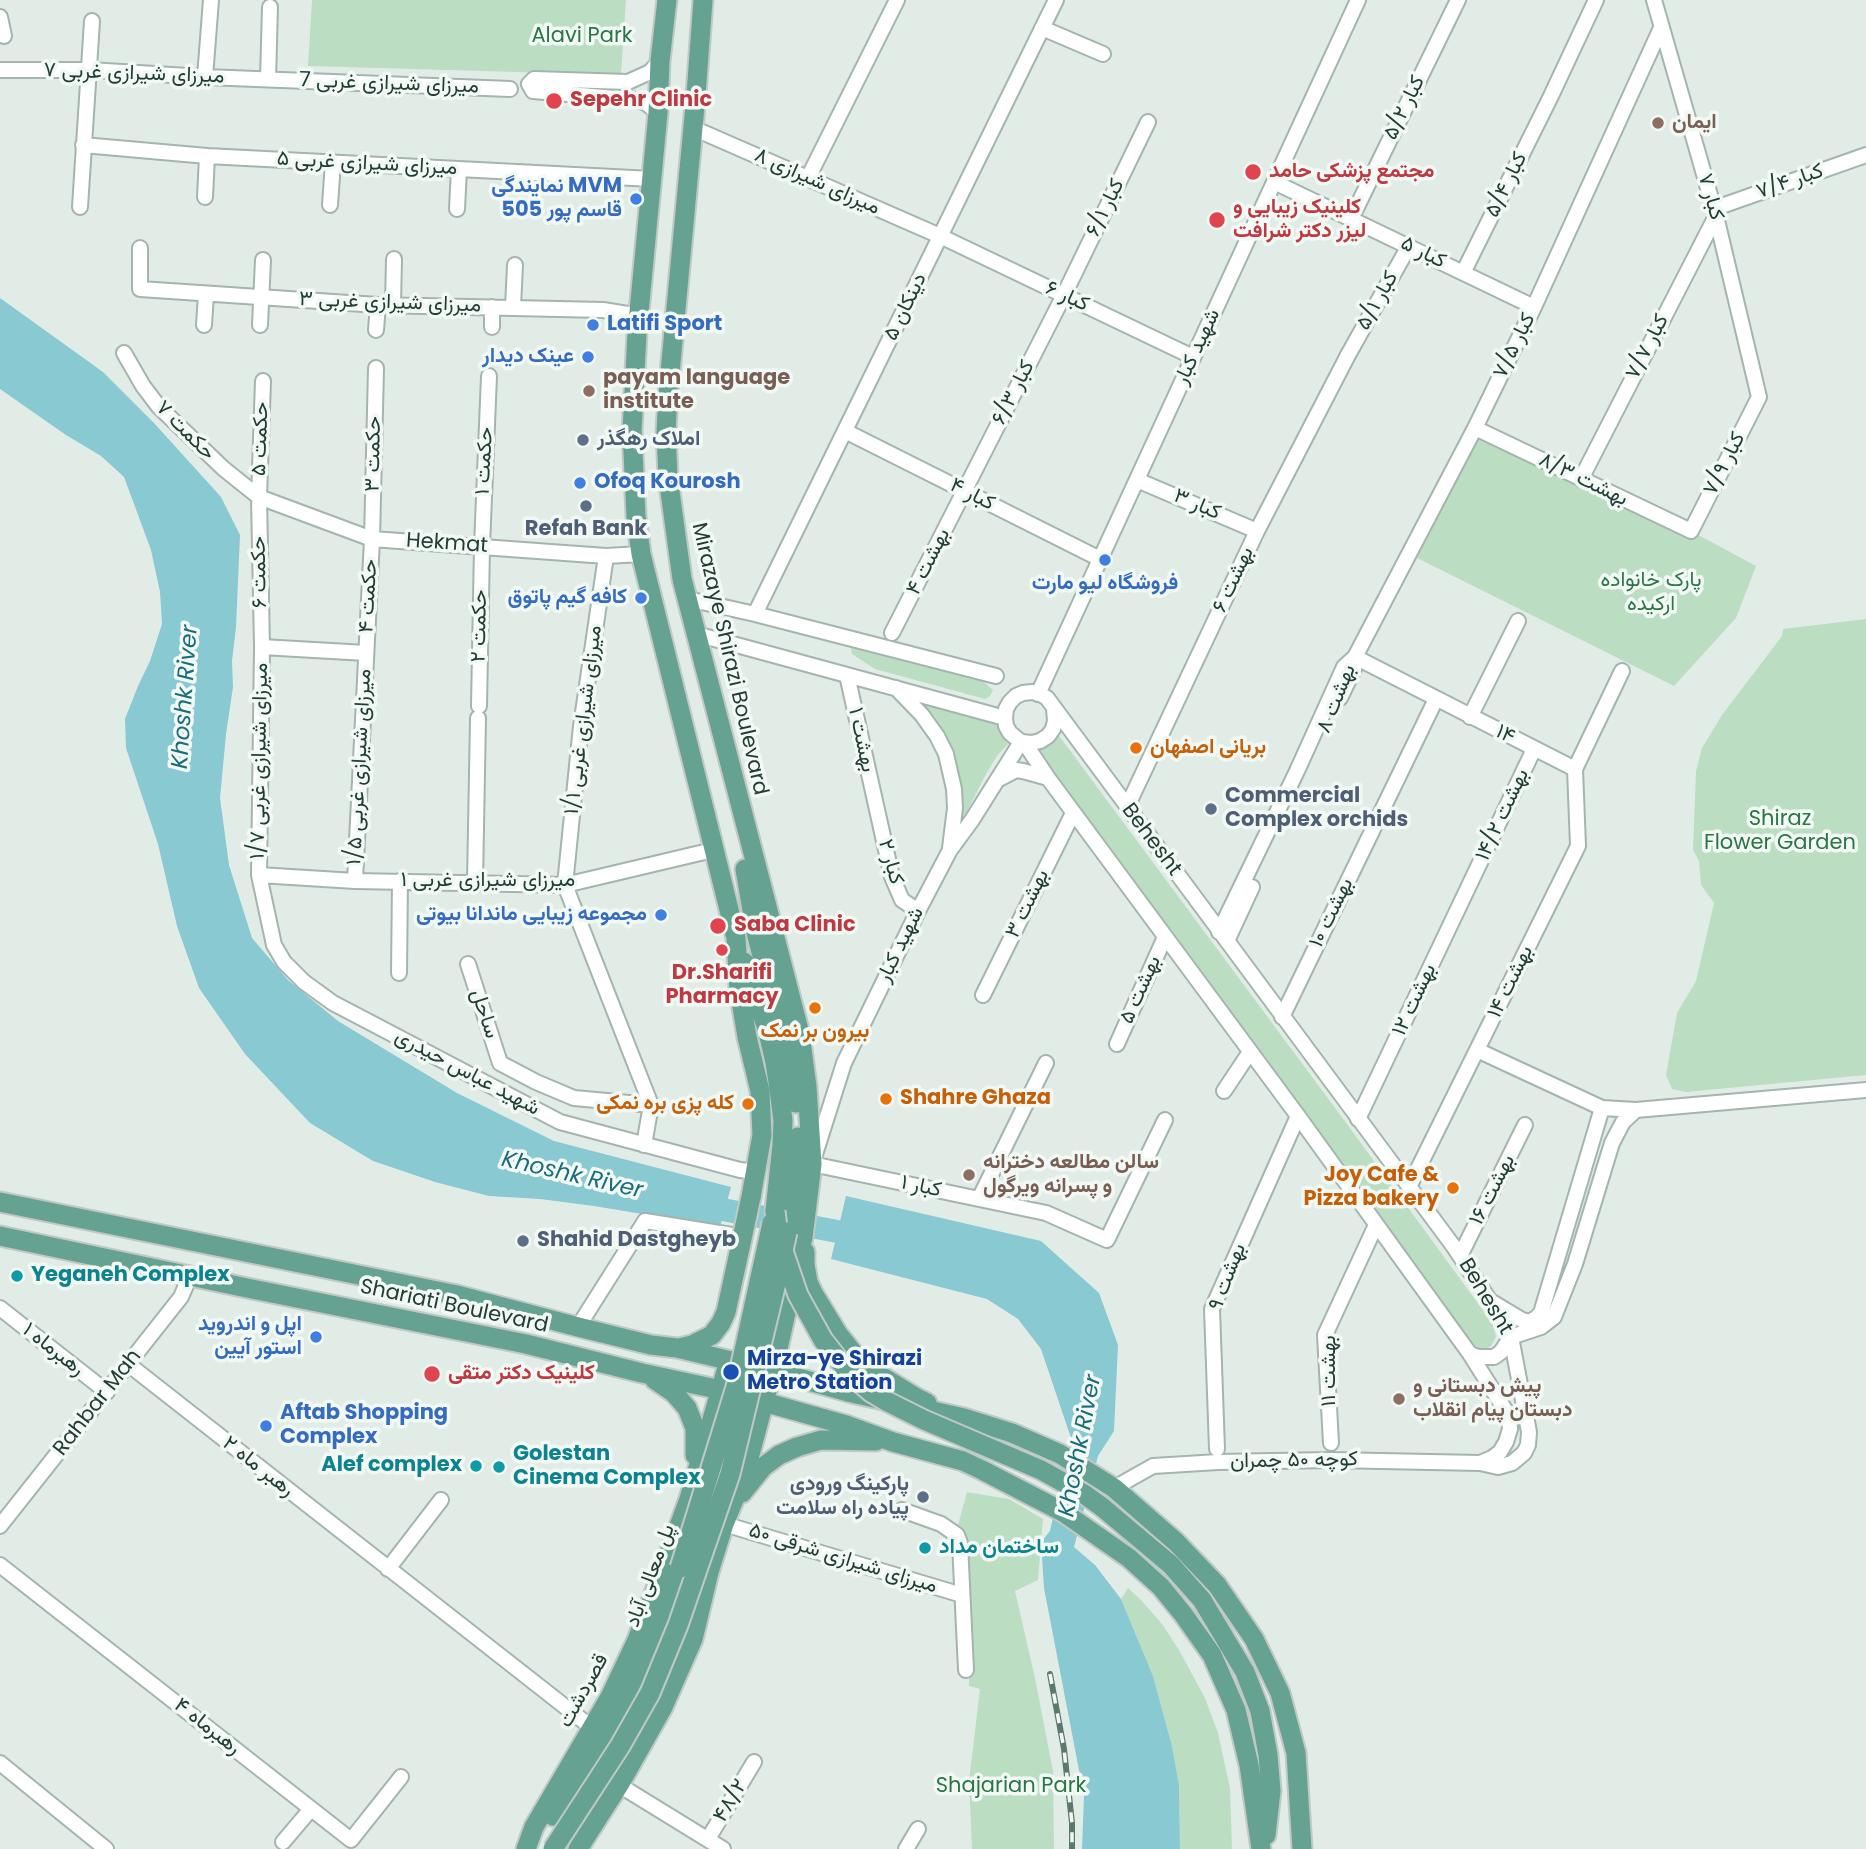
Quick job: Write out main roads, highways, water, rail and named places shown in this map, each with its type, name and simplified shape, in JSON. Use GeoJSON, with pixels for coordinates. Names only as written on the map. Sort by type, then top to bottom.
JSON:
{"type":"FeatureCollection","features":[{"type":"Feature","properties":{"kind":"main road"},"geometry":{"type":"LineString","coordinates":[[667,0],[632,431],[636,516],[641,554],[713,850],[736,938],[767,1028],[775,1062],[783,1121],[775,1212],[778,1236],[798,1295],[822,1339],[849,1373],[871,1392],[924,1420],[1041,1470],[1084,1494],[1171,1566],[1202,1600],[1245,1672],[1260,1712],[1271,1791],[1262,1849]]}},
{"type":"Feature","properties":{"kind":"main road","name":"Mirazaye Shirazi Boulevard"},"geometry":{"type":"LineString","coordinates":[[703,0],[668,394],[666,432],[671,510],[682,579],[800,1034],[812,1164],[809,1199],[799,1243]]}},
{"type":"Feature","properties":{"kind":"main road"},"geometry":{"type":"LineString","coordinates":[[578,1849],[619,1785],[663,1707],[693,1639],[709,1572],[727,1515],[745,1473],[765,1401],[785,1321],[799,1243],[799,1162],[791,1072],[755,928],[727,755]]}},
{"type":"Feature","properties":{"kind":"main road"},"geometry":{"type":"LineString","coordinates":[[677,1348],[692,1345],[712,1335],[721,1323],[742,1242],[762,1135],[760,1091],[739,989],[736,938]]}},
{"type":"Feature","properties":{"kind":"main road","name":"Shariati Boulevard"},"geometry":{"type":"LineString","coordinates":[[0,1202],[457,1295],[651,1345],[677,1348],[852,1393],[964,1418]]}},
{"type":"Feature","properties":{"kind":"main road","name":"پل معالی آباد"},"geometry":{"type":"LineString","coordinates":[[528,1849],[605,1736],[643,1660],[680,1568],[736,1387],[775,1212]]}},
{"type":"Feature","properties":{"kind":"main road","name":"Shariati Boulevard"},"geometry":{"type":"LineString","coordinates":[[0,1236],[526,1344],[765,1401],[846,1424],[893,1442]]}},
{"type":"Feature","properties":{"kind":"main road"},"geometry":{"type":"LineString","coordinates":[[799,1243],[813,1293],[838,1334],[873,1371],[916,1398],[964,1418],[1012,1433],[1060,1454],[1106,1483],[1177,1542],[1217,1585],[1254,1639],[1280,1693],[1296,1753],[1302,1849]]}},
{"type":"Feature","properties":{"kind":"main road","name":"پل معالی آباد"},"geometry":{"type":"LineString","coordinates":[[553,1849],[620,1746],[650,1693],[678,1625],[730,1474],[776,1283],[799,1243]]}},
{"type":"Feature","properties":{"kind":"main road"},"geometry":{"type":"LineString","coordinates":[[414,1321],[430,1308],[430,1301],[423,1288]]}},
{"type":"Feature","properties":{"kind":"main road"},"geometry":{"type":"LineString","coordinates":[[448,1328],[441,1318],[441,1310],[450,1298],[457,1295]]}},
{"type":"Feature","properties":{"kind":"main road"},"geometry":{"type":"LineString","coordinates":[[727,1307],[746,1323],[764,1326],[785,1321]]}},
{"type":"Feature","properties":{"kind":"main road","name":"قصردشت"},"geometry":{"type":"LineString","coordinates":[[528,1849],[534,1827],[610,1697],[637,1640],[689,1499],[729,1361]]}},
{"type":"Feature","properties":{"kind":"main road"},"geometry":{"type":"LineString","coordinates":[[642,1373],[667,1387],[687,1408],[695,1428],[695,1474]]}},
{"type":"Feature","properties":{"kind":"main road"},"geometry":{"type":"LineString","coordinates":[[846,1424],[842,1411],[843,1402],[852,1393]]}},
{"type":"Feature","properties":{"kind":"main road"},"geometry":{"type":"LineString","coordinates":[[711,1426],[730,1421],[747,1426],[748,1432],[727,1515]]}},
{"type":"Feature","properties":{"kind":"main road"},"geometry":{"type":"LineString","coordinates":[[727,1515],[763,1467],[779,1455],[821,1440],[893,1442],[963,1461],[1048,1503],[1129,1558],[1161,1587],[1184,1614],[1212,1655],[1236,1710],[1249,1765],[1262,1849]]}},
{"type":"Feature","properties":{"kind":"water"},"geometry":{"type":"Polygon","coordinates":[[[0,298],[103,372],[221,497],[240,535],[232,661],[233,687],[220,798],[229,865],[252,938],[288,980],[338,1021],[457,1093],[554,1141],[731,1187],[720,1227],[594,1206],[489,1196],[435,1182],[373,1161],[310,1123],[245,1054],[199,988],[177,926],[158,844],[126,748],[125,719],[150,661],[162,624],[160,592],[151,550],[124,477],[101,456],[0,389],[0,298]]]}},
{"type":"Feature","properties":{"kind":"water"},"geometry":{"type":"Polygon","coordinates":[[[846,1196],[1041,1241],[1099,1293],[1118,1345],[1114,1431],[1098,1456],[1074,1547],[1095,1565],[1121,1599],[1153,1676],[1172,1746],[1179,1785],[1180,1849],[1082,1849],[1084,1796],[1044,1588],[1041,1542],[1050,1531],[1071,1438],[1041,1349],[1018,1319],[987,1299],[831,1259],[846,1196]]]}},
{"type":"Feature","properties":{"kind":"waterway","name":"Khoshk River"},"geometry":{"type":"LineString","coordinates":[[694,1204],[866,1237]]}},
{"type":"Feature","properties":{"kind":"railway"},"geometry":{"type":"LineString","coordinates":[[1050,1674],[1064,1749],[1072,1849]]}},
{"type":"Feature","properties":{"kind":"place","name":"Sepehr Clinic"},"geometry":{"type":"Point","coordinates":[554,101]}},
{"type":"Feature","properties":{"kind":"place","name":"ایمان"},"geometry":{"type":"Point","coordinates":[1658,123]}},
{"type":"Feature","properties":{"kind":"place","name":"مجتمع پزشکی حامد"},"geometry":{"type":"Point","coordinates":[1253,172]}},
{"type":"Feature","properties":{"kind":"place","name":"نمایندگی MVM 505 قاسم پور"},"geometry":{"type":"Point","coordinates":[636,199]}},
{"type":"Feature","properties":{"kind":"place","name":"کلینیک زیبایی و لیزر دکتر شرافت"},"geometry":{"type":"Point","coordinates":[1217,220]}},
{"type":"Feature","properties":{"kind":"place","name":"Latifi Sport"},"geometry":{"type":"Point","coordinates":[593,325]}},
{"type":"Feature","properties":{"kind":"place","name":"عینک دیدار"},"geometry":{"type":"Point","coordinates":[588,357]}},
{"type":"Feature","properties":{"kind":"place","name":"payam language institute"},"geometry":{"type":"Point","coordinates":[589,391]}},
{"type":"Feature","properties":{"kind":"place","name":"املاک رهگذر"},"geometry":{"type":"Point","coordinates":[583,440]}},
{"type":"Feature","properties":{"kind":"place","name":"Ofoq Kourosh"},"geometry":{"type":"Point","coordinates":[580,483]}},
{"type":"Feature","properties":{"kind":"place","name":"Refah Bank"},"geometry":{"type":"Point","coordinates":[586,506]}},
{"type":"Feature","properties":{"kind":"place","name":"فروشگاه لیو مارت"},"geometry":{"type":"Point","coordinates":[1105,560]}},
{"type":"Feature","properties":{"kind":"place","name":"کافه گیم پاتوق"},"geometry":{"type":"Point","coordinates":[641,598]}},
{"type":"Feature","properties":{"kind":"place","name":"بریانی اصفهان"},"geometry":{"type":"Point","coordinates":[1136,748]}},
{"type":"Feature","properties":{"kind":"place","name":"Commercial Complex orchids"},"geometry":{"type":"Point","coordinates":[1211,809]}},
{"type":"Feature","properties":{"kind":"place","name":"مجموعه زیبایی ماندانا بیوتی"},"geometry":{"type":"Point","coordinates":[661,915]}},
{"type":"Feature","properties":{"kind":"place","name":"Saba Clinic"},"geometry":{"type":"Point","coordinates":[718,926]}},
{"type":"Feature","properties":{"kind":"place","name":"Dr.Sharifi Pharmacy"},"geometry":{"type":"Point","coordinates":[722,950]}},
{"type":"Feature","properties":{"kind":"place","name":"بیرون بر نمک"},"geometry":{"type":"Point","coordinates":[815,1008]}},
{"type":"Feature","properties":{"kind":"place","name":"Shahre Ghaza"},"geometry":{"type":"Point","coordinates":[886,1099]}},
{"type":"Feature","properties":{"kind":"place","name":"کله پزی بره نمکی"},"geometry":{"type":"Point","coordinates":[748,1104]}},
{"type":"Feature","properties":{"kind":"place","name":"سالن مطالعه دخترانه و پسرانه ویرگول"},"geometry":{"type":"Point","coordinates":[969,1175]}},
{"type":"Feature","properties":{"kind":"place","name":"Joy Cafe & Pizza bakery"},"geometry":{"type":"Point","coordinates":[1453,1188]}},
{"type":"Feature","properties":{"kind":"place","name":"Shahid Dastgheyb"},"geometry":{"type":"Point","coordinates":[523,1241]}},
{"type":"Feature","properties":{"kind":"place","name":"Yeganeh Complex"},"geometry":{"type":"Point","coordinates":[17,1276]}},
{"type":"Feature","properties":{"kind":"place","name":"اپل و اندروید استور آیین"},"geometry":{"type":"Point","coordinates":[316,1337]}},
{"type":"Feature","properties":{"kind":"place","name":"Mirza-ye Shirazi Metro Station"},"geometry":{"type":"Point","coordinates":[731,1372]}},
{"type":"Feature","properties":{"kind":"place","name":"کلینیک دکتر متقی"},"geometry":{"type":"Point","coordinates":[432,1374]}},
{"type":"Feature","properties":{"kind":"place","name":"پیش دبستانی و دبستان پیام انقلاب"},"geometry":{"type":"Point","coordinates":[1399,1399]}},
{"type":"Feature","properties":{"kind":"place","name":"Aftab Shopping Complex"},"geometry":{"type":"Point","coordinates":[266,1426]}},
{"type":"Feature","properties":{"kind":"place","name":"Alef complex"},"geometry":{"type":"Point","coordinates":[476,1466]}},
{"type":"Feature","properties":{"kind":"place","name":"Golestan Cinema Complex"},"geometry":{"type":"Point","coordinates":[499,1467]}},
{"type":"Feature","properties":{"kind":"place","name":"پارکینگ ورودی پیاده راه سلامت"},"geometry":{"type":"Point","coordinates":[923,1497]}},
{"type":"Feature","properties":{"kind":"place","name":"ساختمان مداد"},"geometry":{"type":"Point","coordinates":[925,1548]}},
{"type":"Feature","properties":{"kind":"park label","name":"Alavi Park"},"geometry":{"type":"Point","coordinates":[582,37]}},
{"type":"Feature","properties":{"kind":"park label","name":"پارک خانواده ارکیده"},"geometry":{"type":"Point","coordinates":[1651,593]}},
{"type":"Feature","properties":{"kind":"park label","name":"Shiraz Flower Garden"},"geometry":{"type":"Point","coordinates":[1780,832]}},
{"type":"Feature","properties":{"kind":"park label","name":"Shajarian Park"},"geometry":{"type":"Point","coordinates":[1011,1787]}}]}
